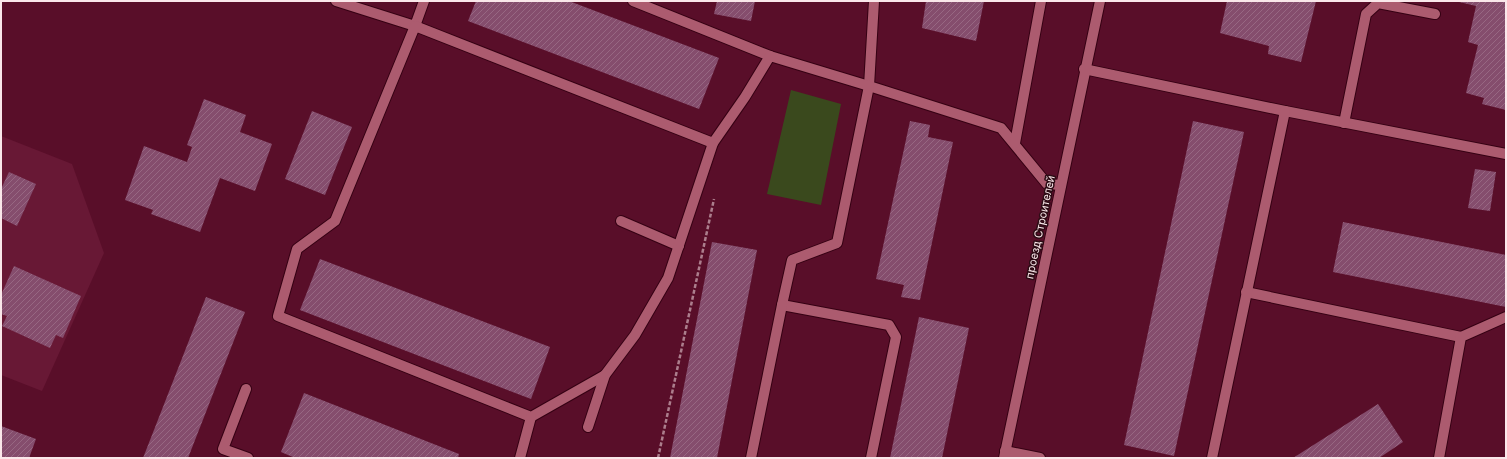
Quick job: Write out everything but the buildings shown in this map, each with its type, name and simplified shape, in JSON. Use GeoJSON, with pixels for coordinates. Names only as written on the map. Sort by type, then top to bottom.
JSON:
{"type":"FeatureCollection","features":[{"type":"Feature","properties":{"kind":"street"},"geometry":{"type":"LineString","coordinates":[[336,1],[415,26],[713,143]]}},
{"type":"Feature","properties":{"kind":"street"},"geometry":{"type":"LineString","coordinates":[[424,1],[335,221],[297,249],[278,316],[531,417]]}},
{"type":"Feature","properties":{"kind":"street"},"geometry":{"type":"LineString","coordinates":[[633,1],[770,56],[1002,128],[1047,184],[1061,185]]}},
{"type":"Feature","properties":{"kind":"street"},"geometry":{"type":"LineString","coordinates":[[751,458],[792,260],[837,243],[869,86],[874,1]]}},
{"type":"Feature","properties":{"kind":"street"},"geometry":{"type":"LineString","coordinates":[[1015,144],[1041,1]]}},
{"type":"Feature","properties":{"kind":"street","name":"проезд Строителей"},"geometry":{"type":"LineString","coordinates":[[1004,455],[1084,69],[1100,1]]}},
{"type":"Feature","properties":{"kind":"street"},"geometry":{"type":"LineString","coordinates":[[1344,122],[1366,14],[1378,3],[1435,14]]}},
{"type":"Feature","properties":{"kind":"street"},"geometry":{"type":"LineString","coordinates":[[588,427],[605,376],[635,335],[665,285],[713,143],[745,97],[770,56]]}},
{"type":"Feature","properties":{"kind":"street"},"geometry":{"type":"LineString","coordinates":[[1084,69],[1285,111],[1506,154]]}},
{"type":"Feature","properties":{"kind":"street"},"geometry":{"type":"LineString","coordinates":[[1212,458],[1285,111]]}},
{"type":"Feature","properties":{"kind":"street"},"geometry":{"type":"LineString","coordinates":[[621,221],[679,246]]}},
{"type":"Feature","properties":{"kind":"street"},"geometry":{"type":"LineString","coordinates":[[1246,292],[1461,337],[1506,317]]}},
{"type":"Feature","properties":{"kind":"street"},"geometry":{"type":"LineString","coordinates":[[782,305],[889,325],[896,337],[871,458]]}},
{"type":"Feature","properties":{"kind":"street"},"geometry":{"type":"LineString","coordinates":[[1439,458],[1461,337]]}},
{"type":"Feature","properties":{"kind":"street"},"geometry":{"type":"LineString","coordinates":[[520,458],[531,417],[605,376]]}},
{"type":"Feature","properties":{"kind":"street"},"geometry":{"type":"LineString","coordinates":[[246,389],[223,449],[248,458]]}},
{"type":"Feature","properties":{"kind":"street"},"geometry":{"type":"LineString","coordinates":[[1004,455],[1040,458]]}},
{"type":"Feature","properties":{"kind":"path"},"geometry":{"type":"LineString","coordinates":[[658,458],[715,194]]}},
{"type":"Feature","properties":{"kind":"shaded area"},"geometry":{"type":"Polygon","coordinates":[[[1,136],[72,164],[104,253],[42,391],[1,375],[1,136]]]}},
{"type":"Feature","properties":{"kind":"green space"},"geometry":{"type":"Polygon","coordinates":[[[791,90],[841,104],[821,205],[767,194],[791,90]]]}}]}
